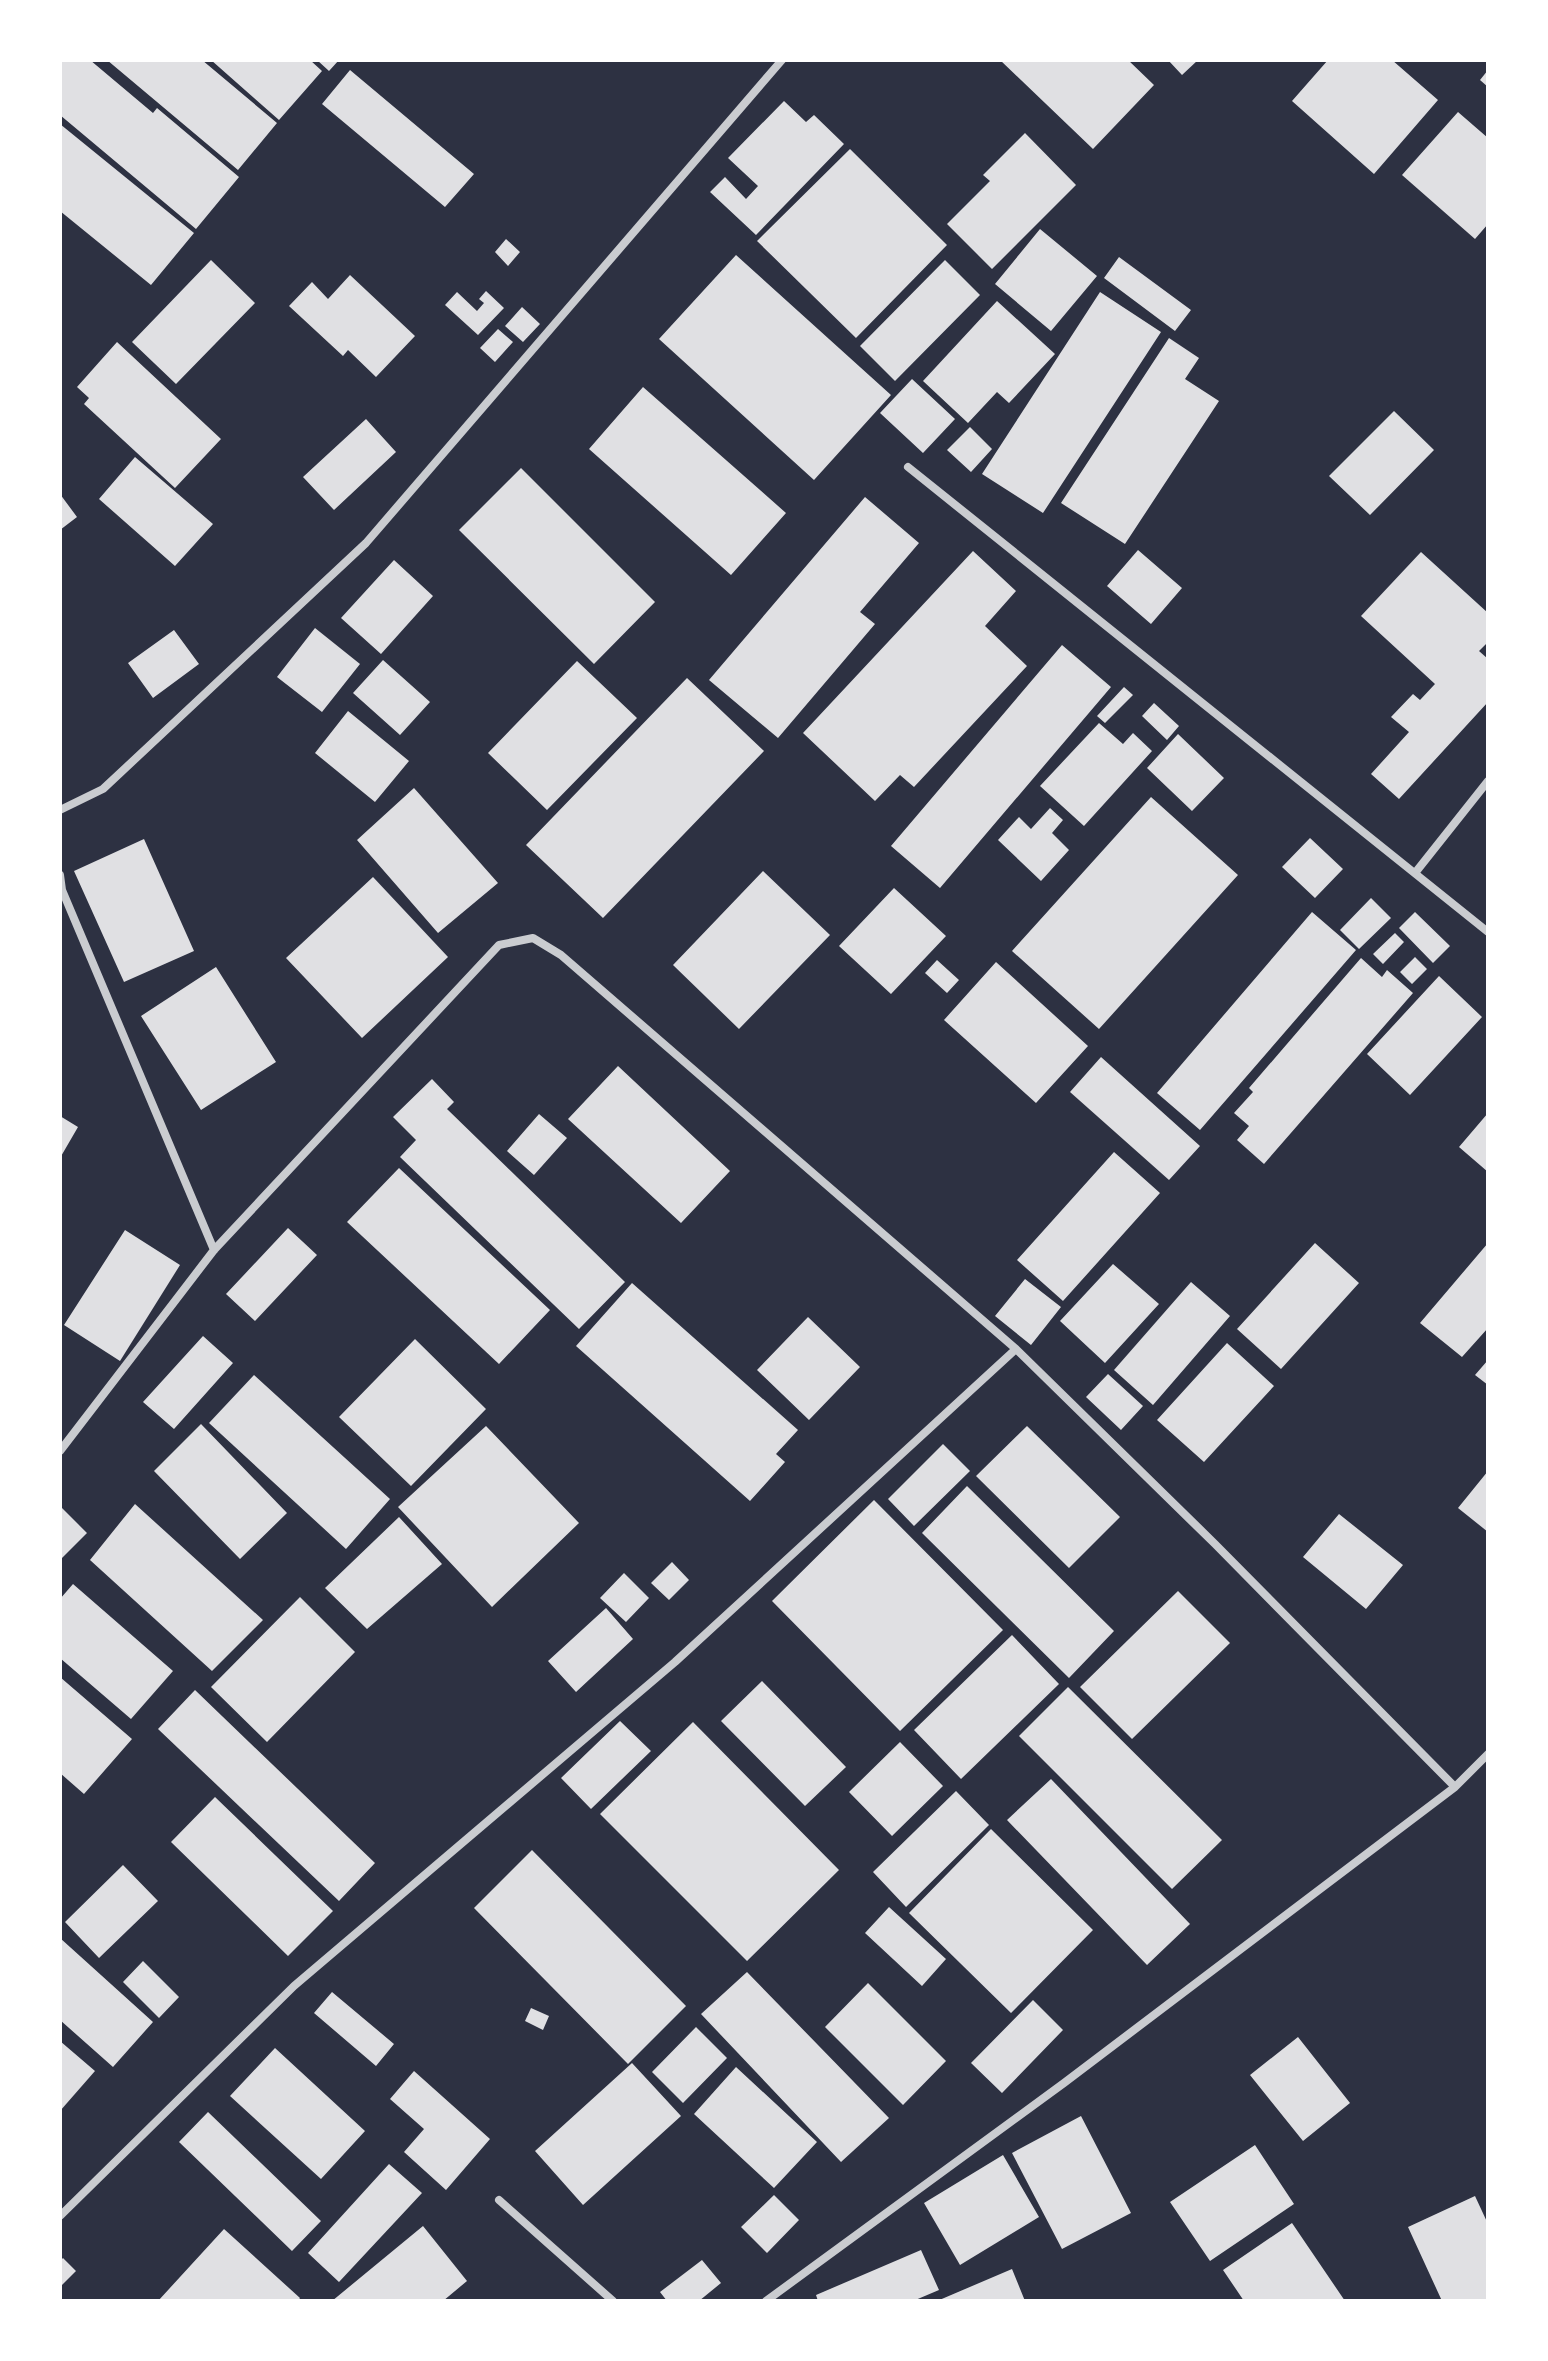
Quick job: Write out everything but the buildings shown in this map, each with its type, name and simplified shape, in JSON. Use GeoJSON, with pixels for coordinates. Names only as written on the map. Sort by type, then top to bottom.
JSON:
{"type":"FeatureCollection","features":[{"type":"Feature","properties":{"kind":"street"},"geometry":{"type":"LineString","coordinates":[[60,810],[103,789],[366,543],[782,60]]}},
{"type":"Feature","properties":{"kind":"street"},"geometry":{"type":"LineString","coordinates":[[908,467],[1488,932]]}},
{"type":"Feature","properties":{"kind":"street"},"geometry":{"type":"LineString","coordinates":[[1415,873],[1488,781]]}},
{"type":"Feature","properties":{"kind":"street"},"geometry":{"type":"LineString","coordinates":[[60,875],[62,890],[214,1250]]}},
{"type":"Feature","properties":{"kind":"street"},"geometry":{"type":"LineString","coordinates":[[60,1451],[214,1250],[499,945],[533,938],[561,955],[1016,1349],[1215,1544],[1455,1787]]}},
{"type":"Feature","properties":{"kind":"street"},"geometry":{"type":"LineString","coordinates":[[60,2216],[294,1986],[675,1662],[1016,1349]]}},
{"type":"Feature","properties":{"kind":"street"},"geometry":{"type":"LineString","coordinates":[[766,2301],[1064,2083],[1455,1787],[1488,1754]]}},
{"type":"Feature","properties":{"kind":"street"},"geometry":{"type":"LineString","coordinates":[[499,2200],[613,2301]]}}]}
